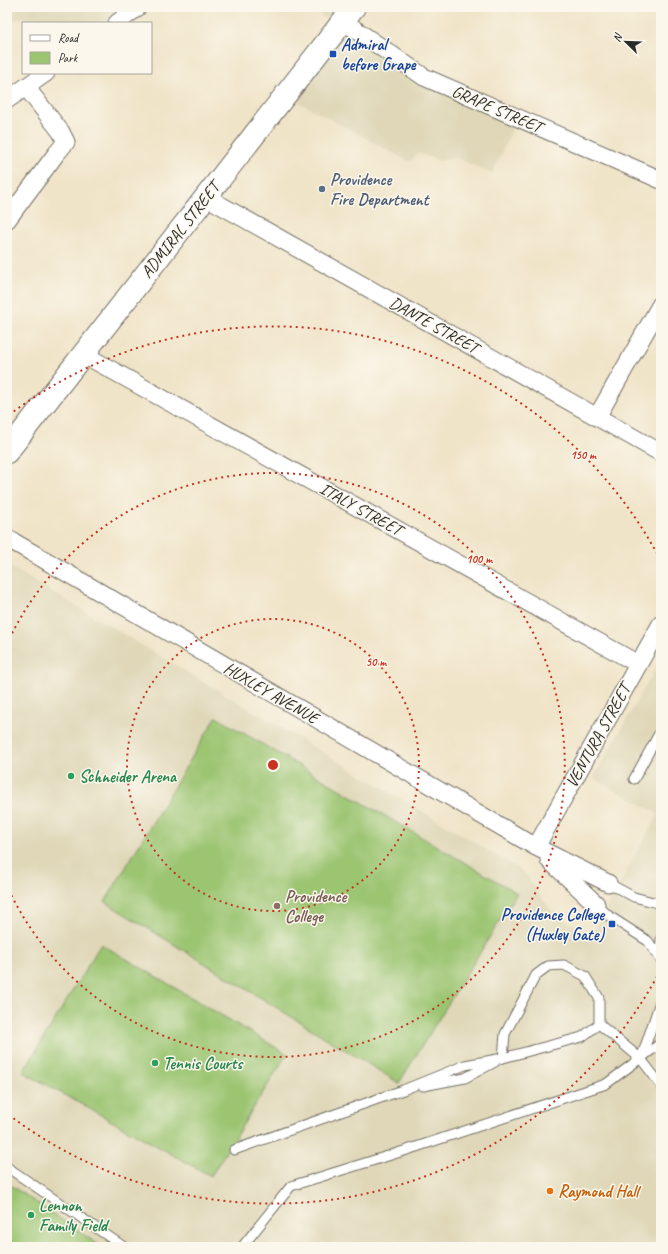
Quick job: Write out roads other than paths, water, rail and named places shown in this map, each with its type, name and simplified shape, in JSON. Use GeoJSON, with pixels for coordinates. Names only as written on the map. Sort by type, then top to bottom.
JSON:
{"type":"FeatureCollection","features":[{"type":"Feature","properties":{"kind":"main road","name":"ADMIRAL STREET"},"geometry":{"type":"LineString","coordinates":[[7,452],[348,14]]}},
{"type":"Feature","properties":{"kind":"street"},"geometry":{"type":"LineString","coordinates":[[118,22],[138,7]]}},
{"type":"Feature","properties":{"kind":"street","name":"GRAPE STREET"},"geometry":{"type":"LineString","coordinates":[[348,14],[424,77],[661,180]]}},
{"type":"Feature","properties":{"kind":"street"},"geometry":{"type":"LineString","coordinates":[[7,100],[45,74]]}},
{"type":"Feature","properties":{"kind":"street"},"geometry":{"type":"LineString","coordinates":[[7,220],[66,142],[61,132],[26,87]]}},
{"type":"Feature","properties":{"kind":"street","name":"DANTE STREET"},"geometry":{"type":"LineString","coordinates":[[206,196],[661,453]]}},
{"type":"Feature","properties":{"kind":"street"},"geometry":{"type":"LineString","coordinates":[[597,417],[661,304]]}},
{"type":"Feature","properties":{"kind":"street","name":"ITALY STREET"},"geometry":{"type":"LineString","coordinates":[[83,354],[638,664]]}},
{"type":"Feature","properties":{"kind":"street","name":"HUXLEY AVENUE"},"geometry":{"type":"LineString","coordinates":[[7,538],[536,847],[608,883]]}},
{"type":"Feature","properties":{"kind":"street","name":"VENTURA STREET"},"geometry":{"type":"LineString","coordinates":[[536,847],[661,624]]}},
{"type":"Feature","properties":{"kind":"street","name":"HUXLEY AVENUE"},"geometry":{"type":"LineString","coordinates":[[536,847],[596,904]]}},
{"type":"Feature","properties":{"kind":"lane"},"geometry":{"type":"LineString","coordinates":[[634,779],[658,744],[661,730]]}},
{"type":"Feature","properties":{"kind":"lane"},"geometry":{"type":"LineString","coordinates":[[608,883],[634,897],[661,904]]}},
{"type":"Feature","properties":{"kind":"lane"},"geometry":{"type":"LineString","coordinates":[[596,904],[614,919],[642,936],[654,948],[660,958]]}},
{"type":"Feature","properties":{"kind":"lane"},"geometry":{"type":"LineString","coordinates":[[660,958],[661,938]]}},
{"type":"Feature","properties":{"kind":"lane"},"geometry":{"type":"LineString","coordinates":[[504,1058],[505,1034],[536,975],[548,966],[564,965],[585,976],[599,998],[599,1024]]}},
{"type":"Feature","properties":{"kind":"lane"},"geometry":{"type":"LineString","coordinates":[[641,1059],[661,999]]}},
{"type":"Feature","properties":{"kind":"lane"},"geometry":{"type":"LineString","coordinates":[[599,1024],[641,1059],[661,1085]]}},
{"type":"Feature","properties":{"kind":"lane"},"geometry":{"type":"LineString","coordinates":[[234,1150],[403,1090],[465,1065],[504,1058],[582,1037],[599,1024]]}},
{"type":"Feature","properties":{"kind":"lane"},"geometry":{"type":"LineString","coordinates":[[242,1247],[291,1186],[414,1148],[606,1084],[661,1043]]}},
{"type":"Feature","properties":{"kind":"lane"},"geometry":{"type":"LineString","coordinates":[[7,1167],[124,1247]]}},
{"type":"Feature","properties":{"kind":"place","name":"Admiral before Grape"},"geometry":{"type":"Point","coordinates":[333,54]}},
{"type":"Feature","properties":{"kind":"place","name":"Providence Fire Department"},"geometry":{"type":"Point","coordinates":[322,189]}},
{"type":"Feature","properties":{"kind":"place","name":"Schneider Arena"},"geometry":{"type":"Point","coordinates":[71,776]}},
{"type":"Feature","properties":{"kind":"place","name":"Providence College"},"geometry":{"type":"Point","coordinates":[277,906]}},
{"type":"Feature","properties":{"kind":"place","name":"Providence College (Huxley Gate)"},"geometry":{"type":"Point","coordinates":[612,924]}},
{"type":"Feature","properties":{"kind":"place","name":"Tennis Courts"},"geometry":{"type":"Point","coordinates":[155,1063]}},
{"type":"Feature","properties":{"kind":"place","name":"Raymond Hall"},"geometry":{"type":"Point","coordinates":[550,1191]}},
{"type":"Feature","properties":{"kind":"place","name":"Lennon Family Field"},"geometry":{"type":"Point","coordinates":[31,1215]}}]}
